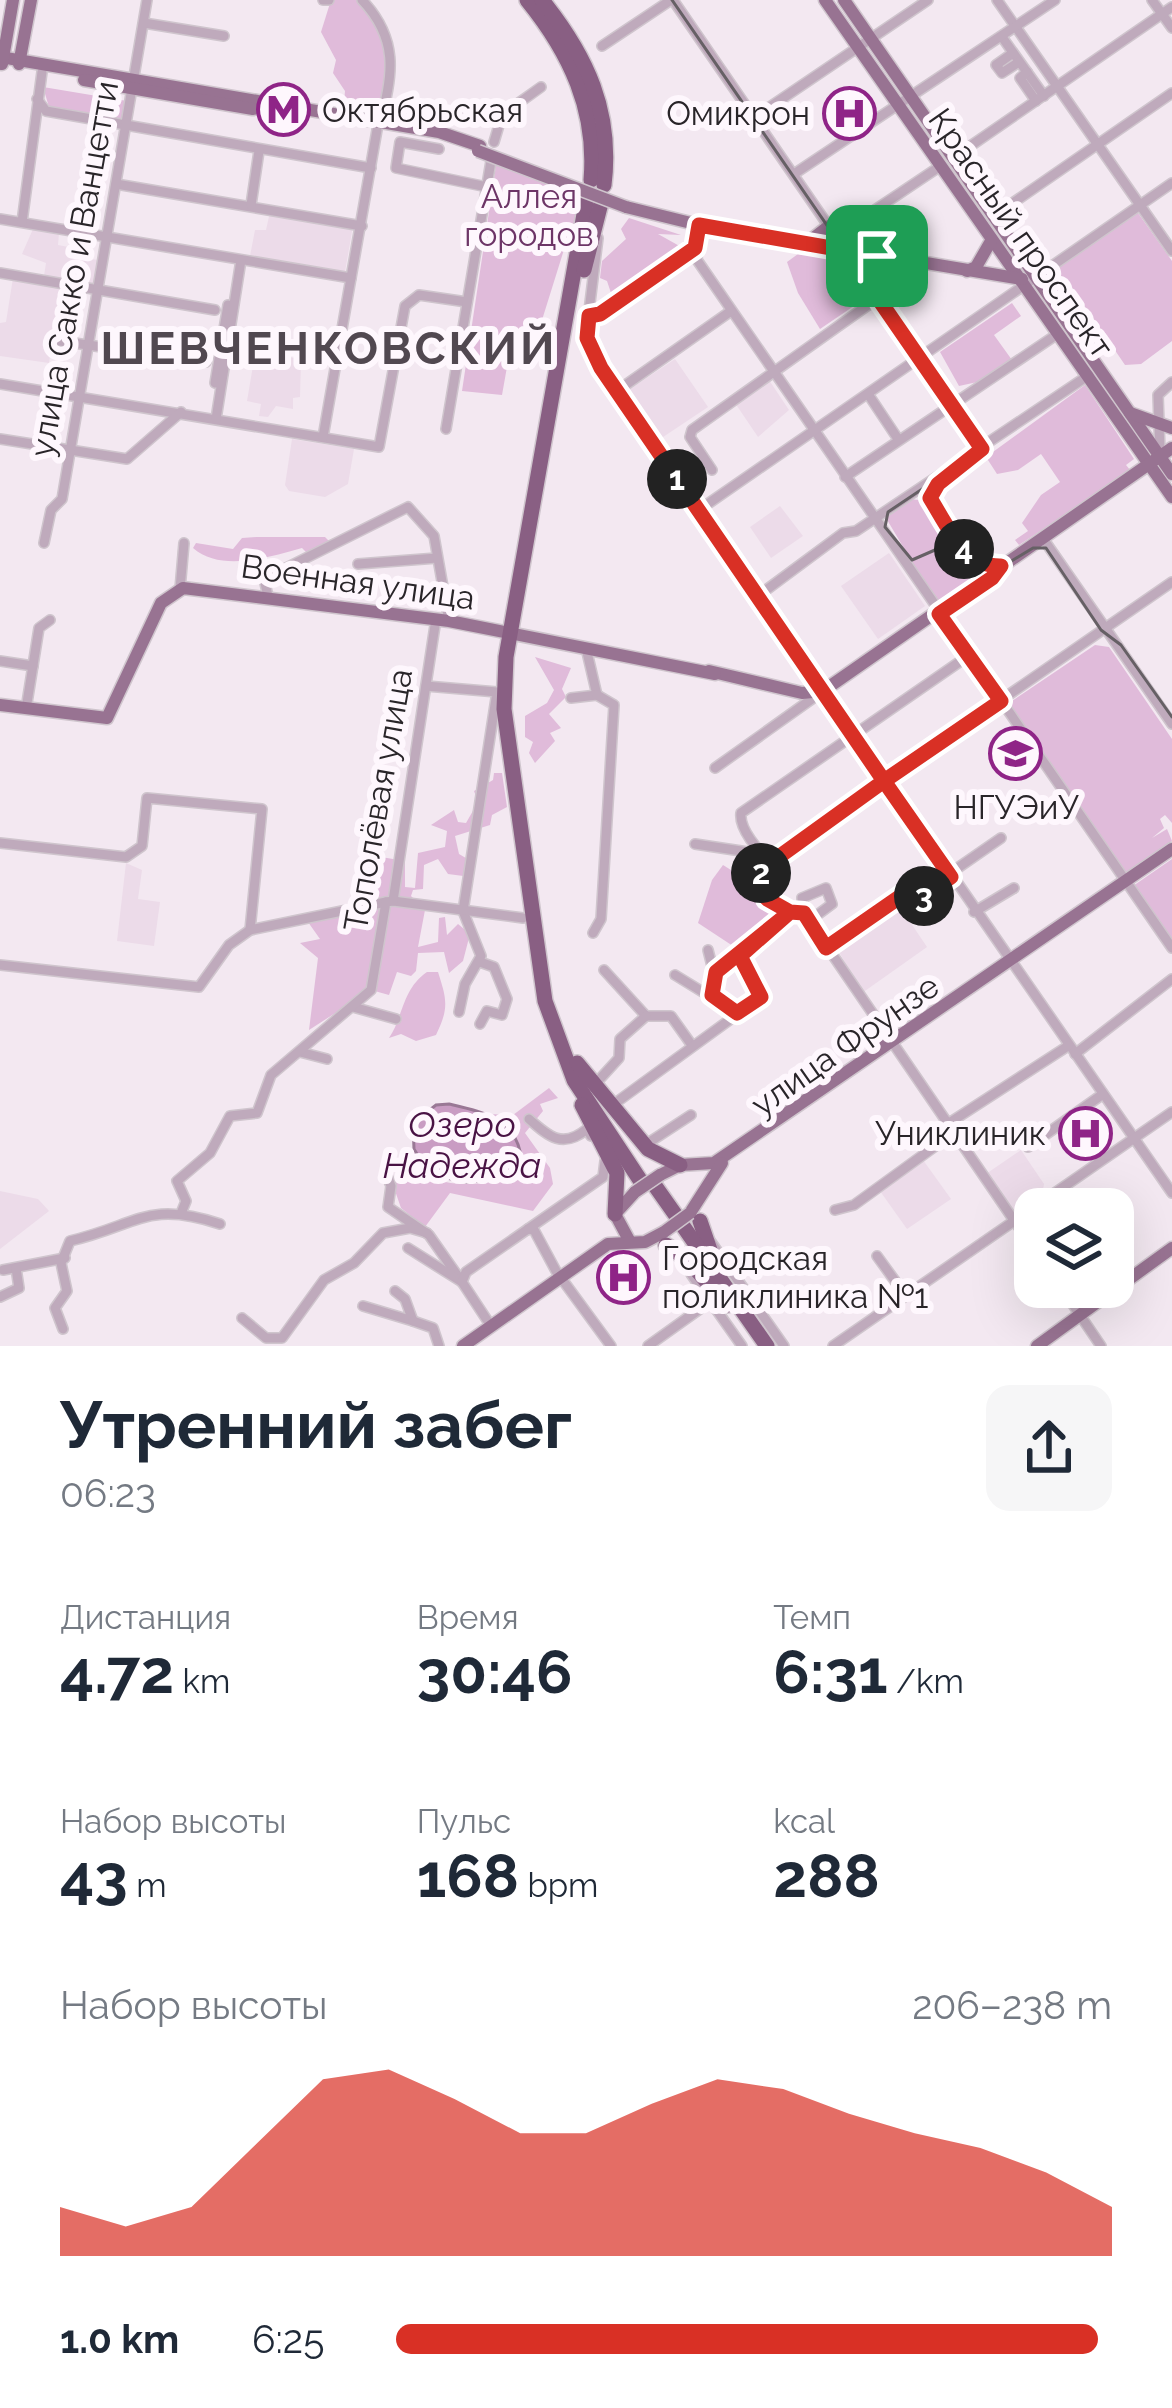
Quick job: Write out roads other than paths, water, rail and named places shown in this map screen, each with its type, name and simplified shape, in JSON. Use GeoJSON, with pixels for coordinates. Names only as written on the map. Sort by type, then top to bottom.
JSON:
{"type":"FeatureCollection","features":[{"type":"Feature","properties":{"kind":"highway"},"geometry":{"type":"LineString","coordinates":[[527,0],[543,8],[583,94],[598,182]]}},
{"type":"Feature","properties":{"kind":"highway"},"geometry":{"type":"LineString","coordinates":[[594,200],[520,633],[511,720],[539,947],[589,1124],[617,1174],[615,1218]]}},
{"type":"Feature","properties":{"kind":"highway"},"geometry":{"type":"LineString","coordinates":[[573,1067],[614,1104],[645,1145],[684,1166]]}},
{"type":"Feature","properties":{"kind":"highway"},"geometry":{"type":"LineString","coordinates":[[573,1067],[755,1346]]}},
{"type":"Feature","properties":{"kind":"highway"},"geometry":{"type":"LineString","coordinates":[[678,1226],[724,1302],[766,1346]]}},
{"type":"Feature","properties":{"kind":"main road"},"geometry":{"type":"LineString","coordinates":[[13,0],[1,61],[487,143],[655,214],[1026,281]]}},
{"type":"Feature","properties":{"kind":"main road"},"geometry":{"type":"LineString","coordinates":[[19,64],[31,0]]}},
{"type":"Feature","properties":{"kind":"main road","name":"Красный проспект"},"geometry":{"type":"LineString","coordinates":[[826,0],[912,98],[994,216],[1059,333],[1155,461],[1172,474]]}},
{"type":"Feature","properties":{"kind":"main road","name":"Красный проспект"},"geometry":{"type":"LineString","coordinates":[[844,0],[899,106],[939,167],[991,241],[1130,413],[1172,497]]}},
{"type":"Feature","properties":{"kind":"main road"},"geometry":{"type":"LineString","coordinates":[[19,64],[42,72],[133,84]]}},
{"type":"Feature","properties":{"kind":"main road"},"geometry":{"type":"LineString","coordinates":[[378,126],[400,138],[487,143]]}},
{"type":"Feature","properties":{"kind":"main road"},"geometry":{"type":"LineString","coordinates":[[939,167],[953,158]]}},
{"type":"Feature","properties":{"kind":"main road"},"geometry":{"type":"LineString","coordinates":[[981,225],[994,216]]}},
{"type":"Feature","properties":{"kind":"main road"},"geometry":{"type":"LineString","coordinates":[[805,243],[832,231]]}},
{"type":"Feature","properties":{"kind":"main road"},"geometry":{"type":"LineString","coordinates":[[967,271],[976,267],[991,241]]}},
{"type":"Feature","properties":{"kind":"main road"},"geometry":{"type":"LineString","coordinates":[[864,278],[864,263],[877,256]]}},
{"type":"Feature","properties":{"kind":"main road"},"geometry":{"type":"LineString","coordinates":[[1130,413],[1172,428]]}},
{"type":"Feature","properties":{"kind":"main road"},"geometry":{"type":"LineString","coordinates":[[823,691],[992,578],[1001,566],[1172,448]]}},
{"type":"Feature","properties":{"kind":"main road"},"geometry":{"type":"LineString","coordinates":[[0,705],[88,719],[110,716],[161,603],[178,589]]}},
{"type":"Feature","properties":{"kind":"main road","name":"Военная улица"},"geometry":{"type":"LineString","coordinates":[[178,589],[443,620],[587,645],[802,693],[823,691]]}},
{"type":"Feature","properties":{"kind":"main road","name":"улица Фрунзе"},"geometry":{"type":"LineString","coordinates":[[715,1165],[1172,849]]}},
{"type":"Feature","properties":{"kind":"main road"},"geometry":{"type":"LineString","coordinates":[[449,1346],[558,1274],[608,1244],[645,1242],[678,1226],[703,1196],[715,1165],[684,1166],[647,1182],[615,1218],[606,1236],[558,1274],[463,1346]]}},
{"type":"Feature","properties":{"kind":"main road"},"geometry":{"type":"LineString","coordinates":[[684,1166],[701,1176],[703,1196]]}},
{"type":"Feature","properties":{"kind":"main road"},"geometry":{"type":"LineString","coordinates":[[615,1218],[629,1240]]}},
{"type":"Feature","properties":{"kind":"main road"},"geometry":{"type":"LineString","coordinates":[[1037,1346],[1172,1248]]}},
{"type":"Feature","properties":{"kind":"main road"},"geometry":{"type":"LineString","coordinates":[[1024,1346],[1079,1313]]}},
{"type":"Feature","properties":{"kind":"street","name":"улица Сакко и Ванцетти"},"geometry":{"type":"LineString","coordinates":[[44,543],[51,510],[62,499],[148,0]]}},
{"type":"Feature","properties":{"kind":"street"},"geometry":{"type":"LineString","coordinates":[[323,437],[392,48],[362,0]]}},
{"type":"Feature","properties":{"kind":"street"},"geometry":{"type":"LineString","coordinates":[[602,46],[672,0],[951,402],[979,451]]}},
{"type":"Feature","properties":{"kind":"street"},"geometry":{"type":"LineString","coordinates":[[754,117],[928,0]]}},
{"type":"Feature","properties":{"kind":"street"},"geometry":{"type":"LineString","coordinates":[[997,0],[1172,251]]}},
{"type":"Feature","properties":{"kind":"street"},"geometry":{"type":"LineString","coordinates":[[794,174],[1055,0]]}},
{"type":"Feature","properties":{"kind":"street"},"geometry":{"type":"LineString","coordinates":[[1153,0],[1167,10],[1172,28]]}},
{"type":"Feature","properties":{"kind":"street"},"geometry":{"type":"LineString","coordinates":[[953,158],[1167,10]]}},
{"type":"Feature","properties":{"kind":"street"},"geometry":{"type":"LineString","coordinates":[[143,23],[224,36]]}},
{"type":"Feature","properties":{"kind":"street"},"geometry":{"type":"LineString","coordinates":[[1002,37],[1040,99]]}},
{"type":"Feature","properties":{"kind":"street"},"geometry":{"type":"LineString","coordinates":[[22,222],[42,72]]}},
{"type":"Feature","properties":{"kind":"street"},"geometry":{"type":"LineString","coordinates":[[384,103],[484,120],[502,115],[541,87]]}},
{"type":"Feature","properties":{"kind":"street"},"geometry":{"type":"LineString","coordinates":[[994,216],[1172,93]]}},
{"type":"Feature","properties":{"kind":"street"},"geometry":{"type":"LineString","coordinates":[[38,99],[46,111],[371,168]]}},
{"type":"Feature","properties":{"kind":"street"},"geometry":{"type":"LineString","coordinates":[[487,143],[502,115]]}},
{"type":"Feature","properties":{"kind":"street"},"geometry":{"type":"LineString","coordinates":[[484,120],[487,143]]}},
{"type":"Feature","properties":{"kind":"street"},"geometry":{"type":"LineString","coordinates":[[439,148],[400,138],[398,171],[487,188]]}},
{"type":"Feature","properties":{"kind":"street"},"geometry":{"type":"LineString","coordinates":[[251,206],[259,151]]}},
{"type":"Feature","properties":{"kind":"street"},"geometry":{"type":"LineString","coordinates":[[446,429],[491,161]]}},
{"type":"Feature","properties":{"kind":"street"},"geometry":{"type":"LineString","coordinates":[[832,231],[939,167]]}},
{"type":"Feature","properties":{"kind":"street"},"geometry":{"type":"LineString","coordinates":[[699,510],[1172,183]]}},
{"type":"Feature","properties":{"kind":"street"},"geometry":{"type":"LineString","coordinates":[[116,184],[362,226]]}},
{"type":"Feature","properties":{"kind":"street"},"geometry":{"type":"LineString","coordinates":[[594,200],[590,346],[1006,963],[1172,1193]]}},
{"type":"Feature","properties":{"kind":"street"},"geometry":{"type":"LineString","coordinates":[[0,219],[352,278]]}},
{"type":"Feature","properties":{"kind":"street"},"geometry":{"type":"LineString","coordinates":[[699,225],[697,260],[1172,948]]}},
{"type":"Feature","properties":{"kind":"street"},"geometry":{"type":"LineString","coordinates":[[589,316],[600,314],[695,248]]}},
{"type":"Feature","properties":{"kind":"street"},"geometry":{"type":"LineString","coordinates":[[213,418],[239,260]]}},
{"type":"Feature","properties":{"kind":"street"},"geometry":{"type":"LineString","coordinates":[[0,273],[215,310]]}},
{"type":"Feature","properties":{"kind":"street"},"geometry":{"type":"LineString","coordinates":[[0,384],[242,419],[379,447],[405,306],[419,296],[467,302]]}},
{"type":"Feature","properties":{"kind":"street"},"geometry":{"type":"LineString","coordinates":[[712,470],[690,437],[692,430],[878,298]]}},
{"type":"Feature","properties":{"kind":"street"},"geometry":{"type":"LineString","coordinates":[[617,392],[731,311]]}},
{"type":"Feature","properties":{"kind":"street"},"geometry":{"type":"LineString","coordinates":[[845,477],[1059,333]]}},
{"type":"Feature","properties":{"kind":"street"},"geometry":{"type":"LineString","coordinates":[[60,341],[206,362]]}},
{"type":"Feature","properties":{"kind":"street"},"geometry":{"type":"LineString","coordinates":[[758,596],[832,540],[979,451],[1089,375]]}},
{"type":"Feature","properties":{"kind":"street"},"geometry":{"type":"LineString","coordinates":[[1155,461],[1159,392],[1172,382]]}},
{"type":"Feature","properties":{"kind":"street"},"geometry":{"type":"LineString","coordinates":[[868,394],[898,439]]}},
{"type":"Feature","properties":{"kind":"street"},"geometry":{"type":"LineString","coordinates":[[0,439],[127,459],[182,412]]}},
{"type":"Feature","properties":{"kind":"street"},"geometry":{"type":"LineString","coordinates":[[979,451],[938,484],[930,498],[966,553],[981,563],[1001,566]]}},
{"type":"Feature","properties":{"kind":"street","name":"Тополёвая улица"},"geometry":{"type":"LineString","coordinates":[[268,596],[264,579],[408,507],[434,536],[443,620],[371,990],[352,1007]]}},
{"type":"Feature","properties":{"kind":"street"},"geometry":{"type":"LineString","coordinates":[[1044,540],[1170,718]]}},
{"type":"Feature","properties":{"kind":"street"},"geometry":{"type":"LineString","coordinates":[[178,589],[184,543]]}},
{"type":"Feature","properties":{"kind":"street"},"geometry":{"type":"LineString","coordinates":[[358,564],[437,558]]}},
{"type":"Feature","properties":{"kind":"street"},"geometry":{"type":"LineString","coordinates":[[1014,1221],[807,917],[770,904],[761,873],[766,857],[1172,582]]}},
{"type":"Feature","properties":{"kind":"street"},"geometry":{"type":"LineString","coordinates":[[26,709],[38,628],[50,620]]}},
{"type":"Feature","properties":{"kind":"street"},"geometry":{"type":"LineString","coordinates":[[587,645],[597,695]]}},
{"type":"Feature","properties":{"kind":"street"},"geometry":{"type":"LineString","coordinates":[[766,857],[740,821],[741,813],[968,656]]}},
{"type":"Feature","properties":{"kind":"street"},"geometry":{"type":"LineString","coordinates":[[0,662],[32,666]]}},
{"type":"Feature","properties":{"kind":"street"},"geometry":{"type":"LineString","coordinates":[[427,686],[497,692],[463,911],[481,949],[481,962],[465,984],[459,1012]]}},
{"type":"Feature","properties":{"kind":"street"},"geometry":{"type":"LineString","coordinates":[[715,768],[823,691]]}},
{"type":"Feature","properties":{"kind":"street"},"geometry":{"type":"LineString","coordinates":[[571,698],[597,695],[614,705],[602,919],[593,933]]}},
{"type":"Feature","properties":{"kind":"street"},"geometry":{"type":"LineString","coordinates":[[0,843],[126,857],[142,845],[147,798],[262,809],[250,930]]}},
{"type":"Feature","properties":{"kind":"street"},"geometry":{"type":"LineString","coordinates":[[826,948],[901,896],[919,900],[1000,838]]}},
{"type":"Feature","properties":{"kind":"street"},"geometry":{"type":"LineString","coordinates":[[695,844],[766,857]]}},
{"type":"Feature","properties":{"kind":"street"},"geometry":{"type":"LineString","coordinates":[[974,912],[1014,888]]}},
{"type":"Feature","properties":{"kind":"street"},"geometry":{"type":"LineString","coordinates":[[0,965],[199,987],[229,945],[250,930],[389,901],[523,918]]}},
{"type":"Feature","properties":{"kind":"street"},"geometry":{"type":"LineString","coordinates":[[714,974],[730,956],[740,956],[790,912]]}},
{"type":"Feature","properties":{"kind":"street"},"geometry":{"type":"LineString","coordinates":[[708,950],[714,974],[712,995]]}},
{"type":"Feature","properties":{"kind":"street"},"geometry":{"type":"LineString","coordinates":[[614,1104],[761,997],[740,956]]}},
{"type":"Feature","properties":{"kind":"street"},"geometry":{"type":"LineString","coordinates":[[480,1024],[488,1011],[502,1015],[507,999],[494,967],[481,962]]}},
{"type":"Feature","properties":{"kind":"street"},"geometry":{"type":"LineString","coordinates":[[604,970],[646,1016]]}},
{"type":"Feature","properties":{"kind":"street"},"geometry":{"type":"LineString","coordinates":[[675,975],[737,1013]]}},
{"type":"Feature","properties":{"kind":"street"},"geometry":{"type":"LineString","coordinates":[[835,1210],[854,1205],[949,1130],[1172,979]]}},
{"type":"Feature","properties":{"kind":"street"},"geometry":{"type":"LineString","coordinates":[[182,1211],[186,1202],[177,1181],[202,1162],[230,1116],[257,1113],[264,1086],[300,1052],[352,1007],[397,1019]]}},
{"type":"Feature","properties":{"kind":"street"},"geometry":{"type":"LineString","coordinates":[[598,1081],[619,1058],[620,1039],[646,1016],[671,1016],[691,1044]]}},
{"type":"Feature","properties":{"kind":"street"},"geometry":{"type":"LineString","coordinates":[[300,1052],[327,1059]]}},
{"type":"Feature","properties":{"kind":"street"},"geometry":{"type":"LineString","coordinates":[[1028,1147],[1103,1094]]}},
{"type":"Feature","properties":{"kind":"street"},"geometry":{"type":"LineString","coordinates":[[1063,1188],[1172,1112]]}},
{"type":"Feature","properties":{"kind":"street"},"geometry":{"type":"LineString","coordinates":[[645,1145],[691,1115]]}},
{"type":"Feature","properties":{"kind":"street"},"geometry":{"type":"LineString","coordinates":[[464,1277],[603,1178],[606,1162],[586,1129],[569,1141],[554,1140],[530,1119]]}},
{"type":"Feature","properties":{"kind":"street"},"geometry":{"type":"LineString","coordinates":[[386,1173],[392,1186],[388,1207],[427,1233],[464,1277],[487,1320]]}},
{"type":"Feature","properties":{"kind":"street"},"geometry":{"type":"LineString","coordinates":[[63,1329],[55,1308],[67,1292],[65,1258],[70,1241],[146,1214],[182,1211],[220,1224]]}},
{"type":"Feature","properties":{"kind":"street"},"geometry":{"type":"LineString","coordinates":[[833,1346],[1014,1223]]}},
{"type":"Feature","properties":{"kind":"street"},"geometry":{"type":"LineString","coordinates":[[678,1226],[784,1346]]}},
{"type":"Feature","properties":{"kind":"street"},"geometry":{"type":"LineString","coordinates":[[242,1318],[266,1338],[282,1338],[324,1280],[354,1263],[383,1233],[402,1228],[427,1233]]}},
{"type":"Feature","properties":{"kind":"street"},"geometry":{"type":"LineString","coordinates":[[528,1229],[534,1230],[554,1259],[558,1274],[610,1346]]}},
{"type":"Feature","properties":{"kind":"street"},"geometry":{"type":"LineString","coordinates":[[408,1248],[464,1277]]}},
{"type":"Feature","properties":{"kind":"street"},"geometry":{"type":"LineString","coordinates":[[877,1256],[906,1296]]}},
{"type":"Feature","properties":{"kind":"street"},"geometry":{"type":"LineString","coordinates":[[3,1270],[65,1258]]}},
{"type":"Feature","properties":{"kind":"street"},"geometry":{"type":"LineString","coordinates":[[0,1297],[19,1288],[16,1268]]}},
{"type":"Feature","properties":{"kind":"street"},"geometry":{"type":"LineString","coordinates":[[395,1291],[405,1299],[412,1321]]}},
{"type":"Feature","properties":{"kind":"street"},"geometry":{"type":"LineString","coordinates":[[648,1346],[724,1302],[742,1346]]}},
{"type":"Feature","properties":{"kind":"street"},"geometry":{"type":"LineString","coordinates":[[363,1306],[433,1328],[439,1346]]}},
{"type":"Feature","properties":{"kind":"street"},"geometry":{"type":"LineString","coordinates":[[1075,1308],[1101,1346]]}},
{"type":"Feature","properties":{"kind":"water","name":"Озеро Надежда"},"geometry":{"type":"Polygon","coordinates":[[[436,1105],[483,1113],[510,1130],[520,1151],[512,1178],[467,1182],[430,1175],[414,1149],[413,1123],[436,1105]]]}},
{"type":"Feature","properties":{"kind":"tram line"},"geometry":{"type":"LineString","coordinates":[[672,0],[976,442],[970,457],[888,512],[885,527],[912,560],[951,543],[970,560],[1000,568],[1033,548],[1046,548],[1101,630],[1121,645],[1172,717]]}},
{"type":"Feature","properties":{"kind":"tram line"},"geometry":{"type":"LineString","coordinates":[[942,478],[931,486],[929,497],[964,552]]}},
{"type":"Feature","properties":{"kind":"place","name":"Октябрьская"},"geometry":{"type":"Point","coordinates":[283,110]}},
{"type":"Feature","properties":{"kind":"place","name":"Омикрон"},"geometry":{"type":"Point","coordinates":[849,113]}},
{"type":"Feature","properties":{"kind":"place","name":"НГУЭиУ"},"geometry":{"type":"Point","coordinates":[1016,753]}},
{"type":"Feature","properties":{"kind":"place","name":"Униклиник"},"geometry":{"type":"Point","coordinates":[1085,1133]}},
{"type":"Feature","properties":{"kind":"place","name":"Городская поликлиника №1"},"geometry":{"type":"Point","coordinates":[623,1277]}},
{"type":"Feature","properties":{"kind":"district","name":"ШЕВЧЕНКОВСКИЙ"},"geometry":{"type":"Point","coordinates":[329,348]}},
{"type":"Feature","properties":{"kind":"park label","name":"Аллея городов"},"geometry":{"type":"Point","coordinates":[529,215]}}]}
